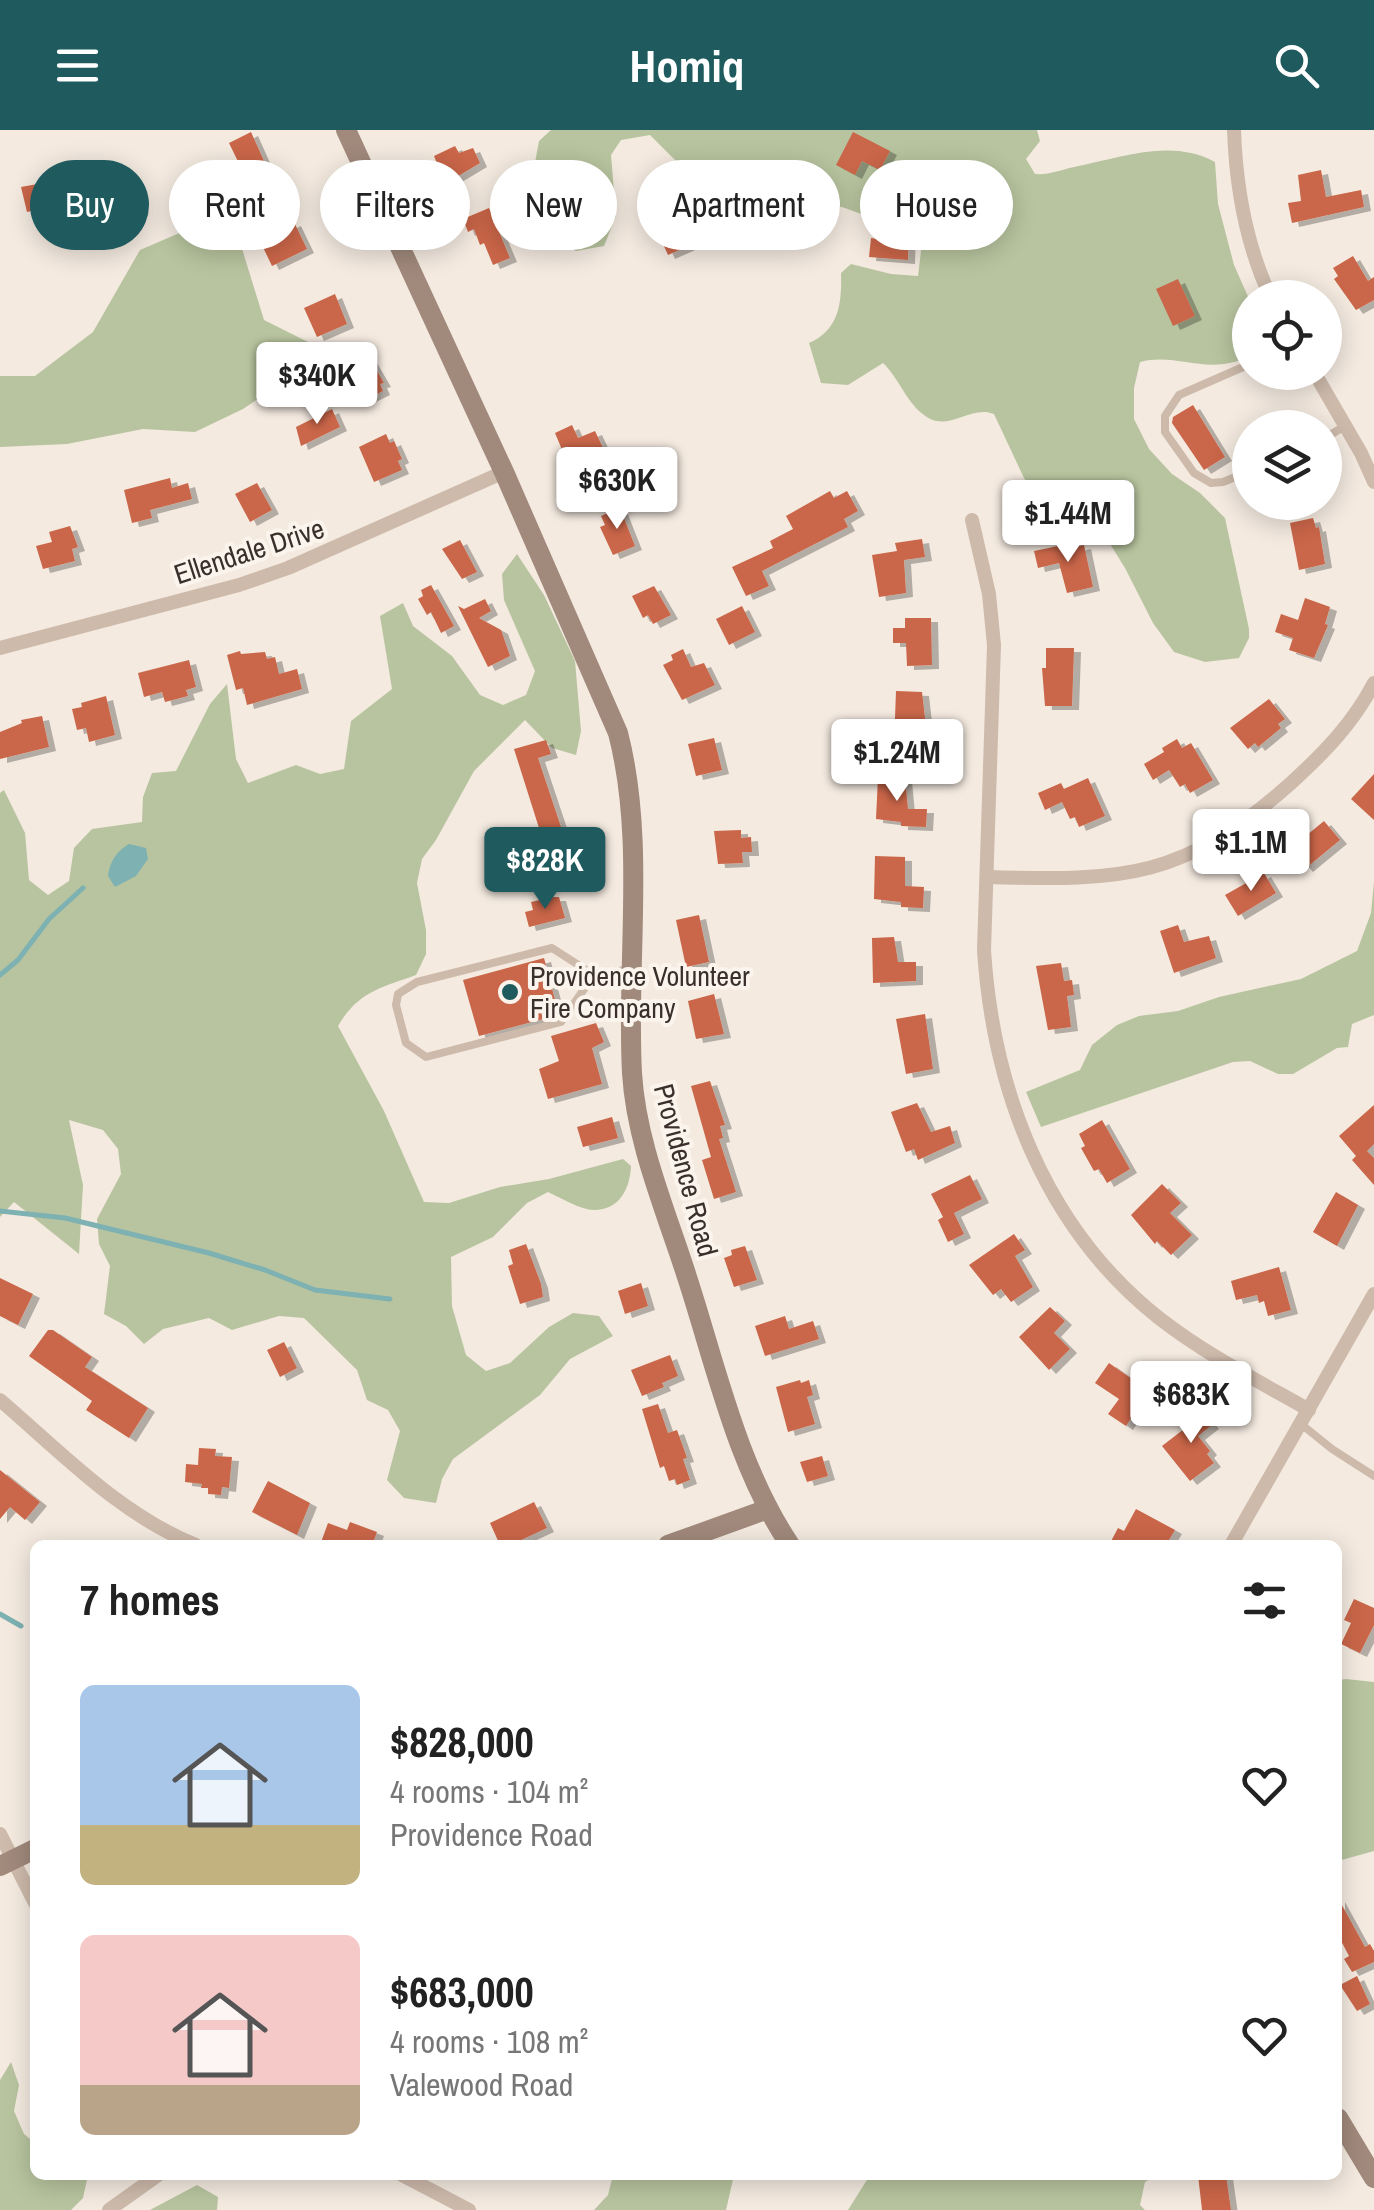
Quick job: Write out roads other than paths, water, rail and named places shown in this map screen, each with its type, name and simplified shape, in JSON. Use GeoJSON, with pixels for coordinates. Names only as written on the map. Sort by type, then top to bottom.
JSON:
{"type":"FeatureCollection","features":[{"type":"Feature","properties":{"kind":"street","name":"Providence Road"},"geometry":{"type":"LineString","coordinates":[[346,130],[609,708],[625,759],[631,818],[632,1070],[642,1135],[733,1420],[768,1510],[787,1540]]}},
{"type":"Feature","properties":{"kind":"street"},"geometry":{"type":"LineString","coordinates":[[1234,130],[1244,221],[1264,280]]}},
{"type":"Feature","properties":{"kind":"street"},"geometry":{"type":"LineString","coordinates":[[1325,390],[1374,482]]}},
{"type":"Feature","properties":{"kind":"street","name":"Ellendale Drive"},"geometry":{"type":"LineString","coordinates":[[0,648],[239,585],[288,568],[504,472]]}},
{"type":"Feature","properties":{"kind":"street"},"geometry":{"type":"LineString","coordinates":[[972,520],[989,594],[994,645],[984,950],[994,1044],[1010,1102],[1030,1154],[1056,1200],[1089,1246],[1156,1316],[1190,1341],[1309,1410]]}},
{"type":"Feature","properties":{"kind":"street"},"geometry":{"type":"LineString","coordinates":[[986,877],[1082,880],[1120,876],[1160,867],[1197,851],[1261,809],[1328,749],[1354,719],[1374,682]]}},
{"type":"Feature","properties":{"kind":"street"},"geometry":{"type":"LineString","coordinates":[[1234,1540],[1374,1294]]}},
{"type":"Feature","properties":{"kind":"street"},"geometry":{"type":"LineString","coordinates":[[0,1400],[118,1501],[147,1522],[185,1540]]}},
{"type":"Feature","properties":{"kind":"street"},"geometry":{"type":"LineString","coordinates":[[682,1540],[768,1510]]}},
{"type":"Feature","properties":{"kind":"street"},"geometry":{"type":"LineString","coordinates":[[0,1834],[7,1863],[30,1896]]}},
{"type":"Feature","properties":{"kind":"street"},"geometry":{"type":"LineString","coordinates":[[7,1863],[30,1851]]}},
{"type":"Feature","properties":{"kind":"street"},"geometry":{"type":"LineString","coordinates":[[1342,2125],[1374,2178]]}},
{"type":"Feature","properties":{"kind":"street"},"geometry":{"type":"LineString","coordinates":[[109,2210],[151,2180]]}},
{"type":"Feature","properties":{"kind":"street"},"geometry":{"type":"LineString","coordinates":[[412,2180],[469,2210]]}},
{"type":"Feature","properties":{"kind":"lane"},"geometry":{"type":"LineString","coordinates":[[1232,372],[1178,395],[1165,416],[1165,432],[1194,473],[1211,483],[1232,478]]}},
{"type":"Feature","properties":{"kind":"lane"},"geometry":{"type":"LineString","coordinates":[[1342,428],[1346,426]]}},
{"type":"Feature","properties":{"kind":"lane"},"geometry":{"type":"LineString","coordinates":[[594,975],[561,1022],[426,1057],[406,1044],[396,1005],[398,994],[417,982],[552,948],[594,975],[631,968]]}},
{"type":"Feature","properties":{"kind":"lane"},"geometry":{"type":"LineString","coordinates":[[1301,1424],[1332,1450],[1374,1476]]}},
{"type":"Feature","properties":{"kind":"water"},"geometry":{"type":"Polygon","coordinates":[[[129,844],[146,848],[148,859],[136,876],[115,887],[108,876],[110,866],[129,844]]]}},
{"type":"Feature","properties":{"kind":"waterway"},"geometry":{"type":"LineString","coordinates":[[0,975],[18,960],[49,919],[83,888]]}},
{"type":"Feature","properties":{"kind":"waterway"},"geometry":{"type":"LineString","coordinates":[[0,1211],[65,1218],[209,1253],[315,1290],[390,1299]]}},
{"type":"Feature","properties":{"kind":"waterway"},"geometry":{"type":"LineString","coordinates":[[0,1614],[21,1626]]}},
{"type":"Feature","properties":{"kind":"place","name":"Providence Volunteer Fire Company"},"geometry":{"type":"Point","coordinates":[510,992]}}]}
